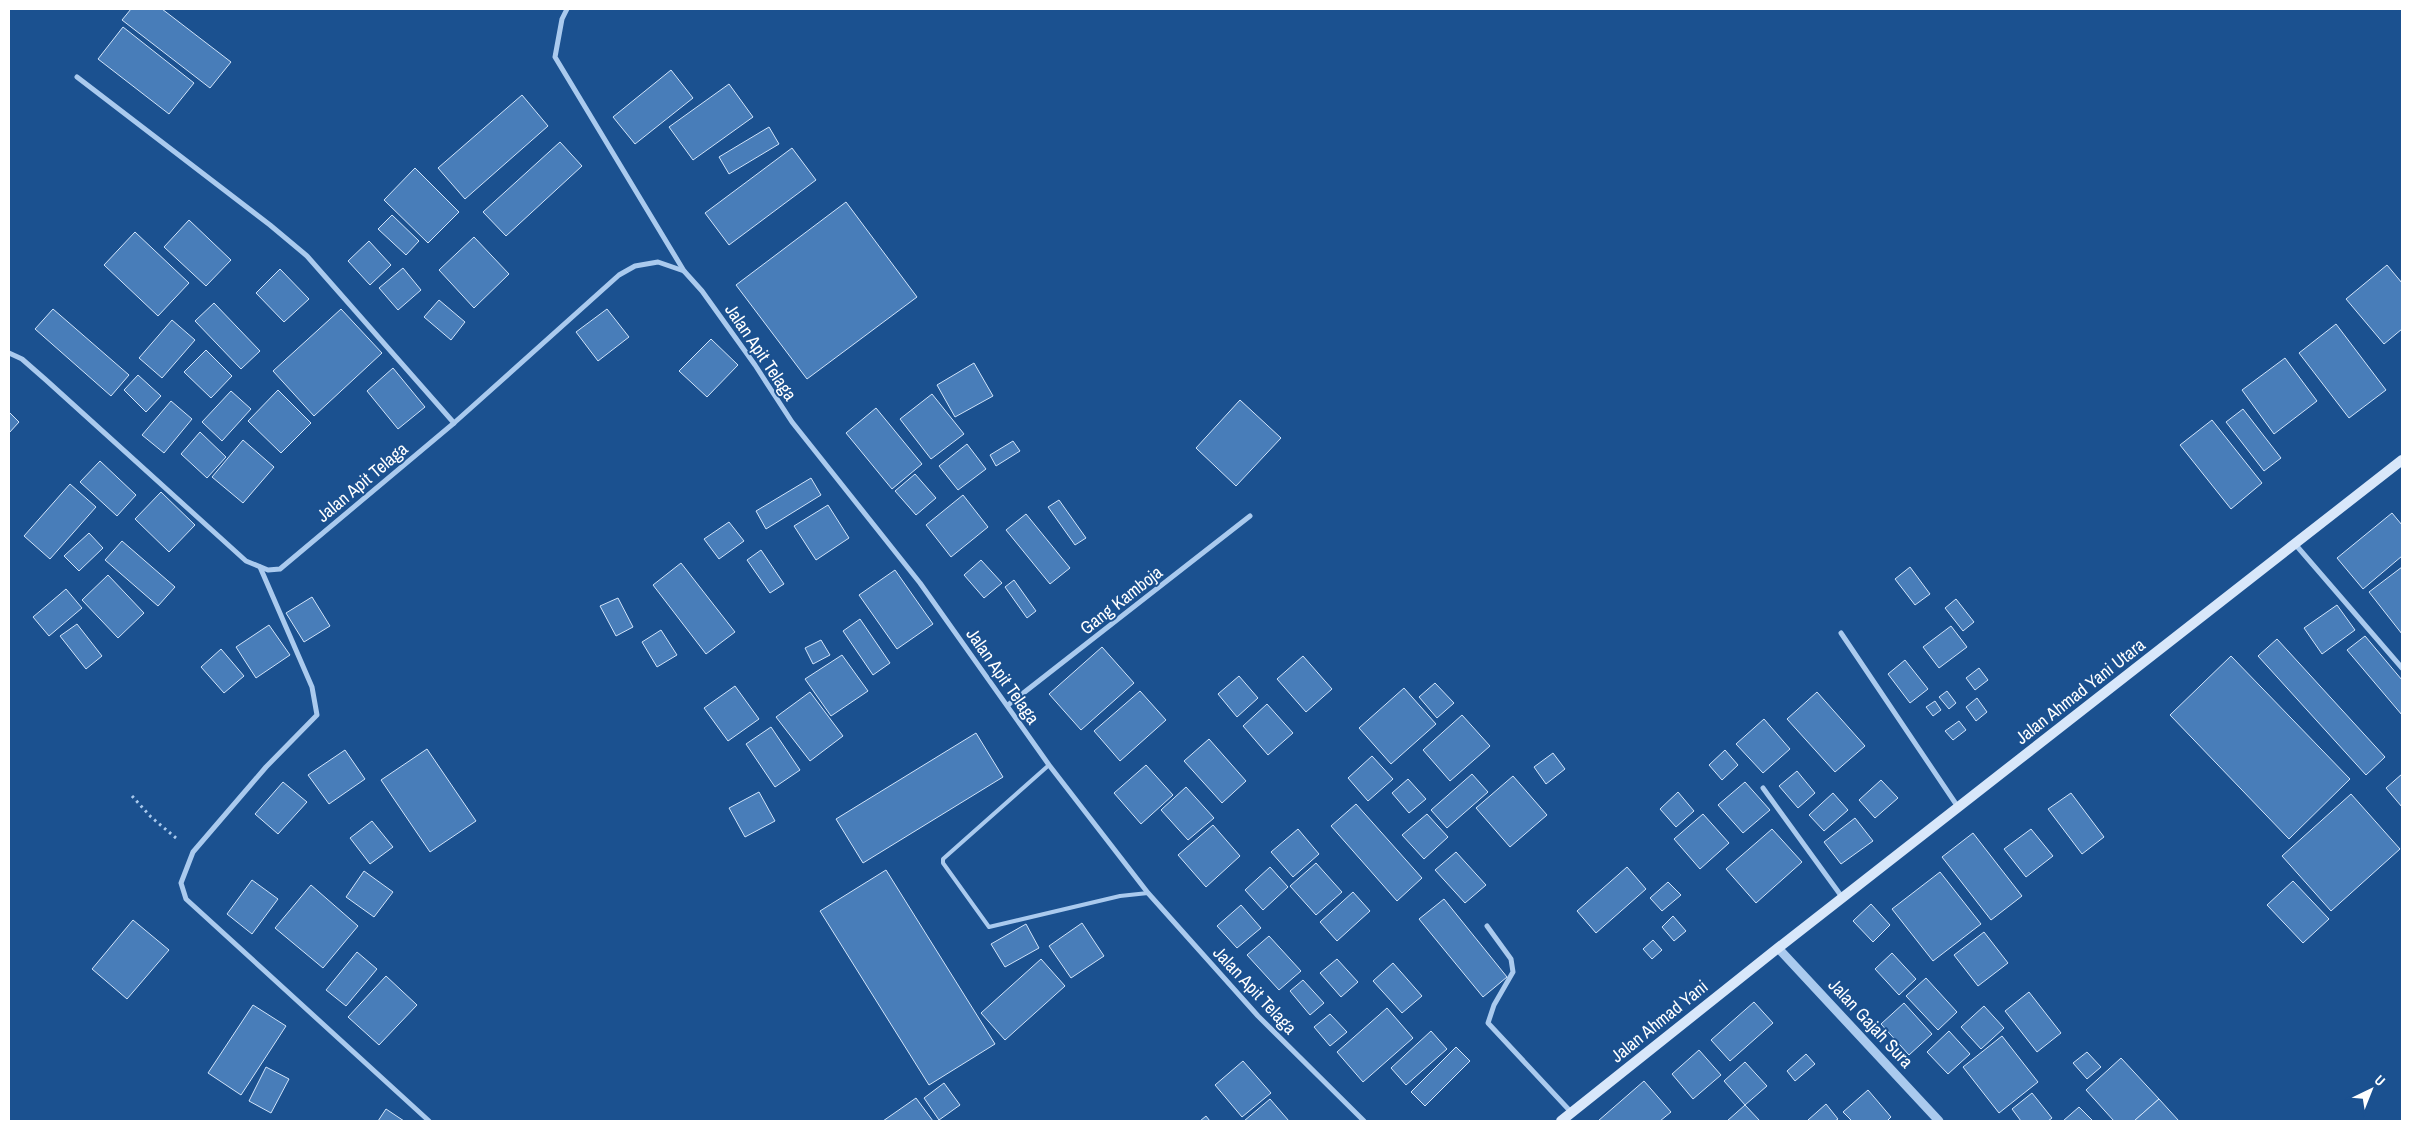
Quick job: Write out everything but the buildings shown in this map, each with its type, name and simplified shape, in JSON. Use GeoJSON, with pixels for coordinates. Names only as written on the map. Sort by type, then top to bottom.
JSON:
{"type":"FeatureCollection","features":[{"type":"Feature","properties":{"kind":"main road","name":"Jalan Ahmad Yani Utara"},"geometry":{"type":"LineString","coordinates":[[1778,948],[2402,460]]}},
{"type":"Feature","properties":{"kind":"main road","name":"Jalan Ahmad Yani"},"geometry":{"type":"LineString","coordinates":[[1561,1121],[1778,948]]}},
{"type":"Feature","properties":{"kind":"street"},"geometry":{"type":"LineString","coordinates":[[567,9],[562,19],[555,57],[684,271]]}},
{"type":"Feature","properties":{"kind":"street"},"geometry":{"type":"LineString","coordinates":[[77,77],[270,225],[307,256],[454,423]]}},
{"type":"Feature","properties":{"kind":"street","name":"Jalan Apit Telaga"},"geometry":{"type":"LineString","coordinates":[[260,567],[280,569],[454,423],[619,275],[635,266],[658,262],[684,271],[702,291],[750,357],[792,422],[920,583],[1049,765],[1148,893],[1258,1016],[1364,1121]]}},
{"type":"Feature","properties":{"kind":"street"},"geometry":{"type":"LineString","coordinates":[[9,353],[22,359],[46,380],[246,562],[260,567],[312,687],[317,715],[266,767],[193,852],[181,883],[186,899],[429,1121]]}},
{"type":"Feature","properties":{"kind":"street","name":"Gang Kamboja"},"geometry":{"type":"LineString","coordinates":[[1008,705],[1250,516]]}},
{"type":"Feature","properties":{"kind":"street"},"geometry":{"type":"LineString","coordinates":[[2295,544],[2402,668]]}},
{"type":"Feature","properties":{"kind":"street"},"geometry":{"type":"LineString","coordinates":[[1840,633],[1958,807]]}},
{"type":"Feature","properties":{"kind":"street"},"geometry":{"type":"LineString","coordinates":[[1763,788],[1842,897]]}},
{"type":"Feature","properties":{"kind":"street"},"geometry":{"type":"LineString","coordinates":[[1486,926],[1511,959],[1513,972],[1494,1004],[1488,1023],[1572,1112]]}},
{"type":"Feature","properties":{"kind":"street","name":"Jalan Gajah Sura"},"geometry":{"type":"LineString","coordinates":[[1778,948],[1940,1121]]}},
{"type":"Feature","properties":{"kind":"lane"},"geometry":{"type":"LineString","coordinates":[[1049,765],[943,859],[943,863],[989,928],[1120,896],[1148,893]]}},
{"type":"Feature","properties":{"kind":"path"},"geometry":{"type":"LineString","coordinates":[[132,796],[151,817],[193,852]]}}]}
